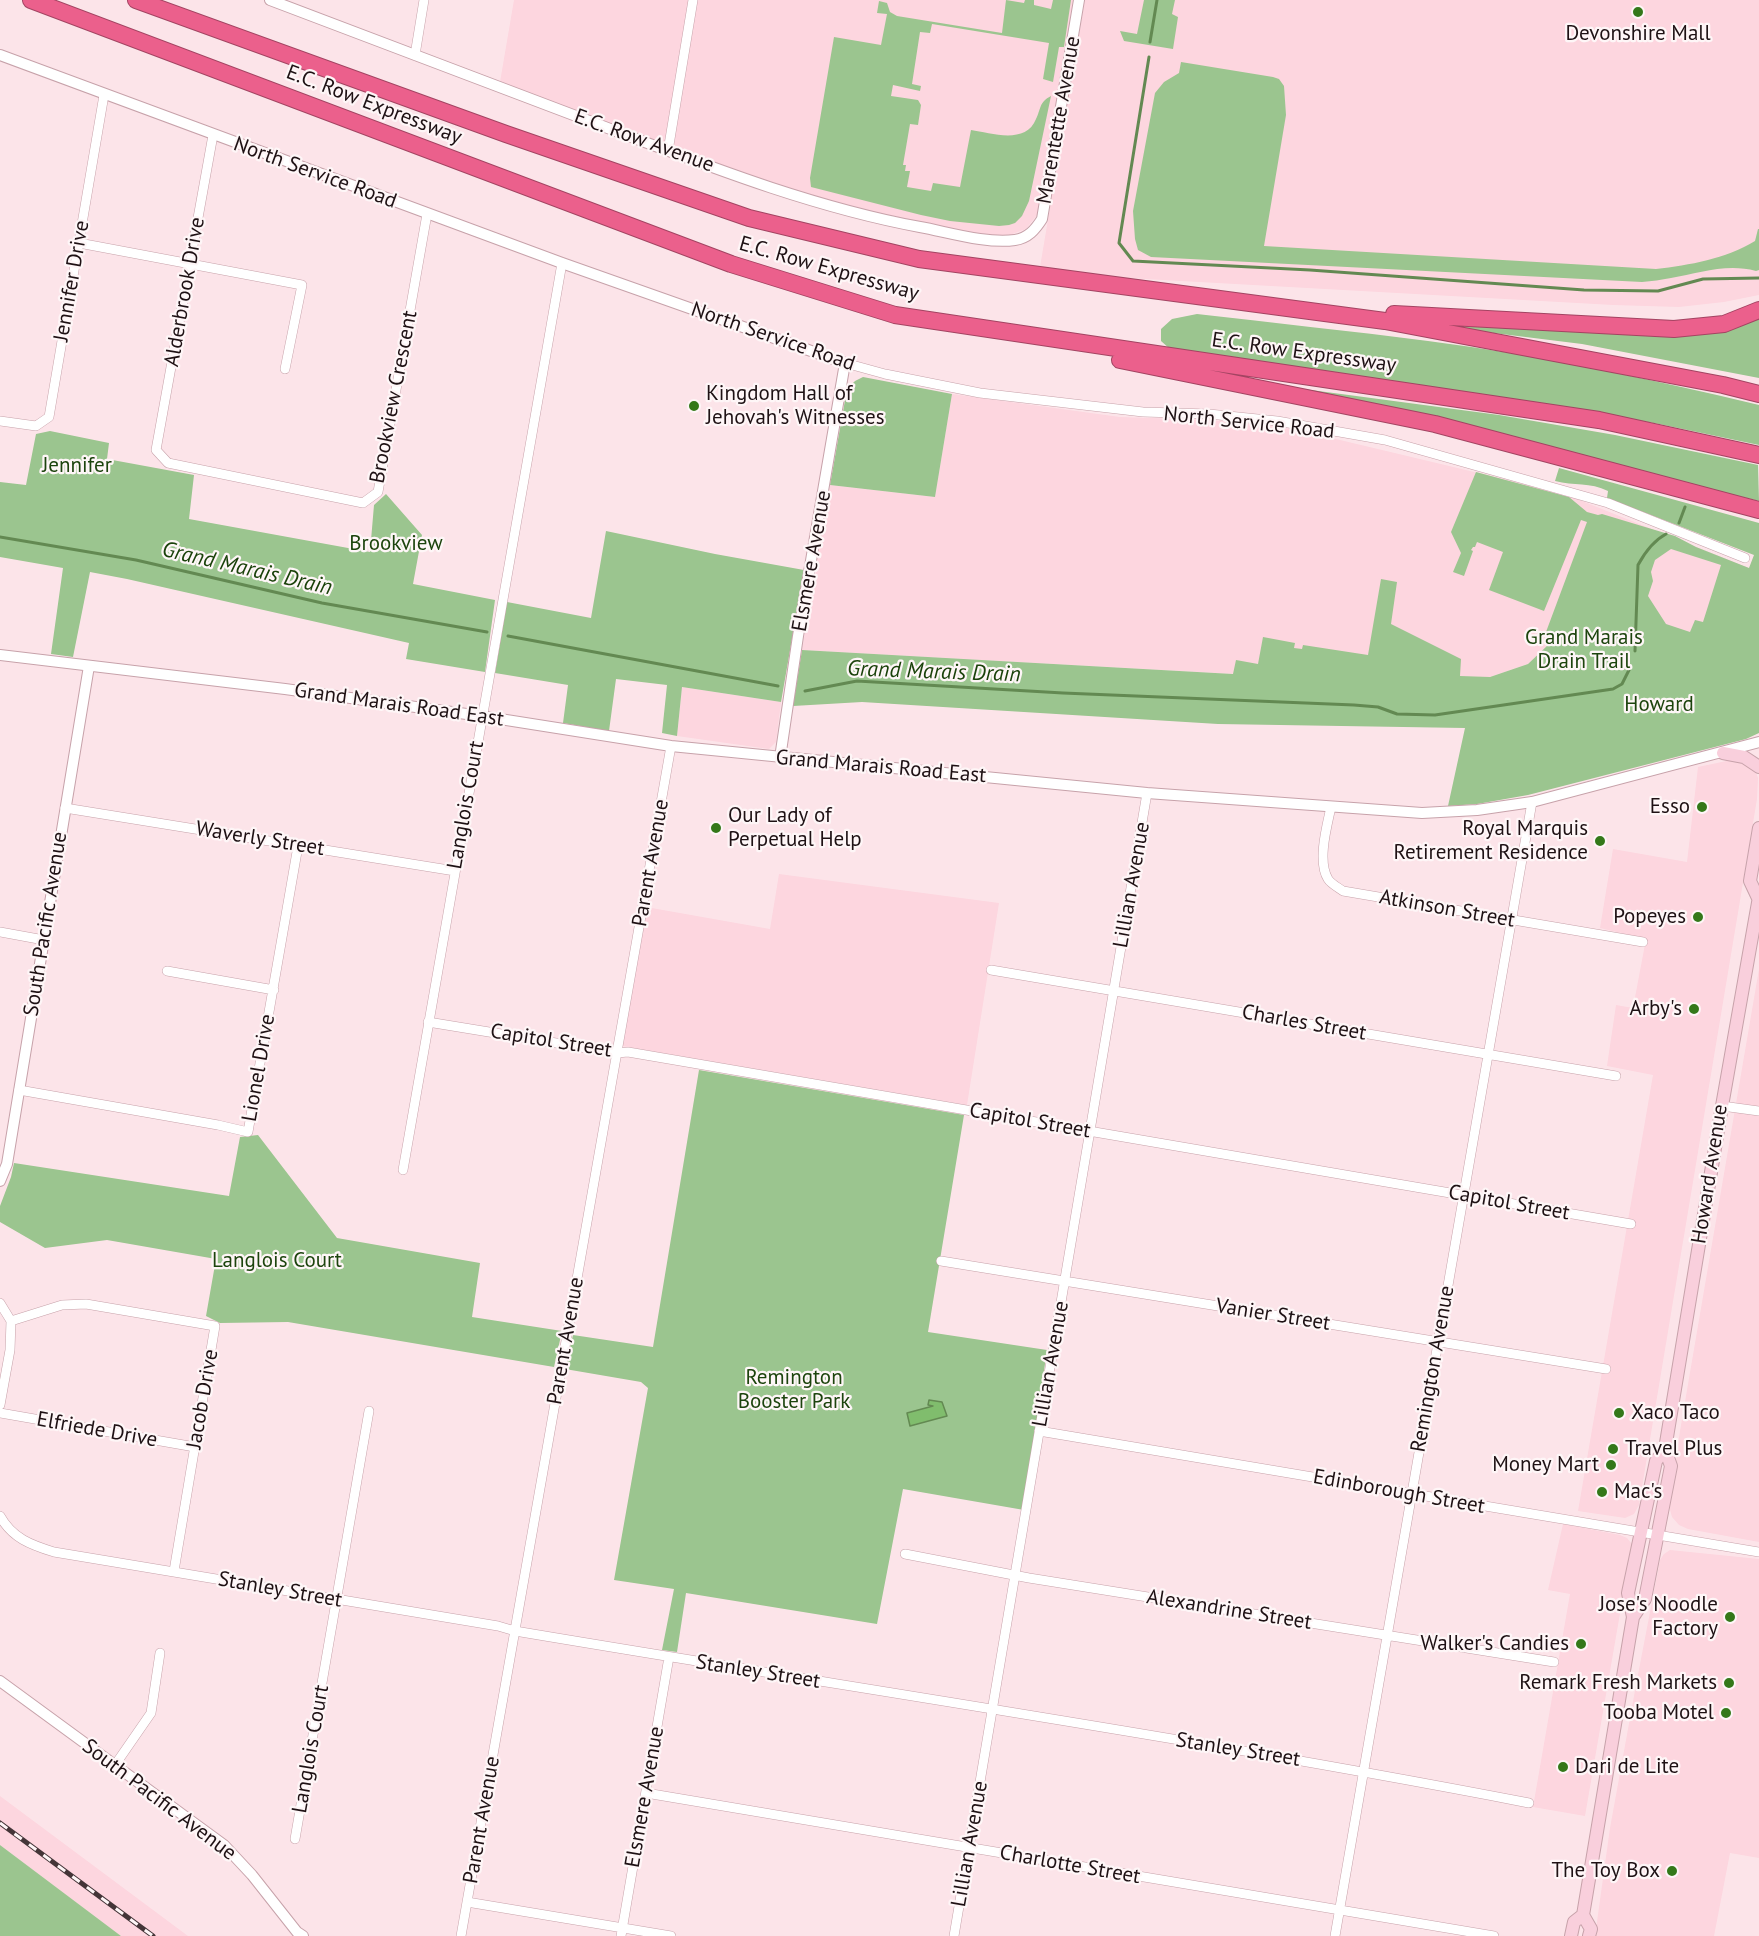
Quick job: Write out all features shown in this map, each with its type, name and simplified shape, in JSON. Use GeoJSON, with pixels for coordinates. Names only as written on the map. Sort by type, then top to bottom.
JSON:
{"type":"FeatureCollection","features":[{"type":"Feature","properties":{"kind":"highway","name":"E.C. Row Expressway"},"geometry":{"type":"LineString","coordinates":[[32,0],[731,264],[895,315],[1599,420],[1759,455]]}},
{"type":"Feature","properties":{"kind":"highway","name":"E.C. Row Expressway"},"geometry":{"type":"LineString","coordinates":[[136,0],[506,134],[749,218],[919,259],[1385,321],[1723,385],[1759,394]]}},
{"type":"Feature","properties":{"kind":"highway"},"geometry":{"type":"LineString","coordinates":[[1257,304],[1674,329],[1724,324],[1759,310]]}},
{"type":"Feature","properties":{"kind":"highway"},"geometry":{"type":"LineString","coordinates":[[895,315],[1435,424],[1759,510]]}},
{"type":"Feature","properties":{"kind":"highway"},"geometry":{"type":"LineString","coordinates":[[1723,385],[1759,389]]}},
{"type":"Feature","properties":{"kind":"highway"},"geometry":{"type":"LineString","coordinates":[[1739,506],[1759,516]]}},
{"type":"Feature","properties":{"kind":"main road"},"geometry":{"type":"LineString","coordinates":[[1723,753],[1744,757],[1759,767]]}},
{"type":"Feature","properties":{"kind":"main road","name":"Howard Avenue"},"geometry":{"type":"LineString","coordinates":[[1589,1936],[1591,1929],[1583,1915],[1633,1617],[1628,1593],[1656,1461],[1665,1449],[1758,898],[1750,881],[1759,828]]}},
{"type":"Feature","properties":{"kind":"main road","name":"Howard Avenue"},"geometry":{"type":"LineString","coordinates":[[1633,1617],[1645,1599],[1658,1535],[1671,1466],[1665,1449]]}},
{"type":"Feature","properties":{"kind":"main road","name":"Howard Avenue"},"geometry":{"type":"LineString","coordinates":[[1571,1936],[1574,1922],[1583,1915]]}},
{"type":"Feature","properties":{"kind":"street","name":"E.C. Row Avenue"},"geometry":{"type":"LineString","coordinates":[[270,0],[668,151],[800,196],[888,221],[984,238],[1016,240],[1028,236]]}},
{"type":"Feature","properties":{"kind":"street"},"geometry":{"type":"LineString","coordinates":[[415,55],[424,0]]}},
{"type":"Feature","properties":{"kind":"street"},"geometry":{"type":"LineString","coordinates":[[668,151],[693,0]]}},
{"type":"Feature","properties":{"kind":"street","name":"Marentette Avenue"},"geometry":{"type":"LineString","coordinates":[[1028,236],[1042,219],[1079,0]]}},
{"type":"Feature","properties":{"kind":"street","name":"North Service Road"},"geometry":{"type":"LineString","coordinates":[[0,55],[427,214],[845,363],[885,374],[980,393],[1143,412],[1209,414],[1277,421],[1385,440],[1608,503],[1745,558]]}},
{"type":"Feature","properties":{"kind":"street","name":"Jennifer Drive"},"geometry":{"type":"LineString","coordinates":[[0,421],[36,426],[49,417],[104,94]]}},
{"type":"Feature","properties":{"kind":"street","name":"Alderbrook Drive"},"geometry":{"type":"LineString","coordinates":[[156,450],[213,135]]}},
{"type":"Feature","properties":{"kind":"street","name":"Brookview Crescent"},"geometry":{"type":"LineString","coordinates":[[156,450],[168,463],[363,503],[378,492],[427,214]]}},
{"type":"Feature","properties":{"kind":"street"},"geometry":{"type":"LineString","coordinates":[[79,243],[302,285],[285,369]]}},
{"type":"Feature","properties":{"kind":"street","name":"Langlois Court"},"geometry":{"type":"LineString","coordinates":[[403,1170],[562,263]]}},
{"type":"Feature","properties":{"kind":"street","name":"Elsmere Avenue"},"geometry":{"type":"LineString","coordinates":[[780,758],[798,636],[845,363]]}},
{"type":"Feature","properties":{"kind":"street","name":"Grand Marais Road East"},"geometry":{"type":"LineString","coordinates":[[0,655],[285,689],[481,716],[671,747],[1147,793],[1422,813],[1477,810],[1532,802],[1759,742]]}},
{"type":"Feature","properties":{"kind":"street","name":"South Pacific Avenue"},"geometry":{"type":"LineString","coordinates":[[0,1181],[7,1164],[89,666]]}},
{"type":"Feature","properties":{"kind":"street","name":"Parent Avenue"},"geometry":{"type":"LineString","coordinates":[[461,1936],[671,747]]}},
{"type":"Feature","properties":{"kind":"street","name":"Lillian Avenue"},"geometry":{"type":"LineString","coordinates":[[954,1936],[1147,793]]}},
{"type":"Feature","properties":{"kind":"street","name":"Remington Avenue"},"geometry":{"type":"LineString","coordinates":[[1335,1936],[1532,802]]}},
{"type":"Feature","properties":{"kind":"street","name":"Atkinson Street"},"geometry":{"type":"LineString","coordinates":[[1331,807],[1323,856],[1324,869],[1329,880],[1344,891],[1643,942]]}},
{"type":"Feature","properties":{"kind":"street","name":"Waverly Street"},"geometry":{"type":"LineString","coordinates":[[65,808],[455,871]]}},
{"type":"Feature","properties":{"kind":"street","name":"Lionel Drive"},"geometry":{"type":"LineString","coordinates":[[19,1090],[248,1132],[298,846]]}},
{"type":"Feature","properties":{"kind":"street"},"geometry":{"type":"LineString","coordinates":[[0,932],[44,940]]}},
{"type":"Feature","properties":{"kind":"street","name":"Charles Street"},"geometry":{"type":"LineString","coordinates":[[992,970],[1616,1076]]}},
{"type":"Feature","properties":{"kind":"street"},"geometry":{"type":"LineString","coordinates":[[167,971],[274,990]]}},
{"type":"Feature","properties":{"kind":"street","name":"Capitol Street"},"geometry":{"type":"LineString","coordinates":[[428,1022],[617,1053],[639,1054],[1631,1224]]}},
{"type":"Feature","properties":{"kind":"street"},"geometry":{"type":"LineString","coordinates":[[1722,1106],[1759,1111]]}},
{"type":"Feature","properties":{"kind":"street","name":"Vanier Street"},"geometry":{"type":"LineString","coordinates":[[941,1261],[1606,1369]]}},
{"type":"Feature","properties":{"kind":"street"},"geometry":{"type":"LineString","coordinates":[[0,1303],[11,1321],[10,1350],[0,1406]]}},
{"type":"Feature","properties":{"kind":"street","name":"Jacob Drive"},"geometry":{"type":"LineString","coordinates":[[11,1321],[62,1305],[86,1304],[215,1326],[174,1571]]}},
{"type":"Feature","properties":{"kind":"street","name":"Langlois Court"},"geometry":{"type":"LineString","coordinates":[[295,1839],[369,1411]]}},
{"type":"Feature","properties":{"kind":"street","name":"Elfriede Drive"},"geometry":{"type":"LineString","coordinates":[[0,1413],[195,1447]]}},
{"type":"Feature","properties":{"kind":"street","name":"Edinborough Street"},"geometry":{"type":"LineString","coordinates":[[1039,1431],[1759,1552]]}},
{"type":"Feature","properties":{"kind":"street","name":"Stanley Street"},"geometry":{"type":"LineString","coordinates":[[0,1516],[5,1525],[28,1544],[54,1552],[669,1657],[1364,1771],[1529,1803]]}},
{"type":"Feature","properties":{"kind":"street","name":"Alexandrine Street"},"geometry":{"type":"LineString","coordinates":[[905,1554],[1015,1576],[1554,1662]]}},
{"type":"Feature","properties":{"kind":"street"},"geometry":{"type":"LineString","coordinates":[[115,1765],[151,1713],[160,1653]]}},
{"type":"Feature","properties":{"kind":"street","name":"Elsmere Avenue"},"geometry":{"type":"LineString","coordinates":[[622,1932],[669,1657]]}},
{"type":"Feature","properties":{"kind":"street","name":"South Pacific Avenue"},"geometry":{"type":"LineString","coordinates":[[0,1681],[224,1845],[252,1875],[297,1932],[303,1936]]}},
{"type":"Feature","properties":{"kind":"street","name":"Charlotte Street"},"geometry":{"type":"LineString","coordinates":[[646,1793],[1494,1936]]}},
{"type":"Feature","properties":{"kind":"street"},"geometry":{"type":"LineString","coordinates":[[467,1902],[622,1932],[671,1936]]}},
{"type":"Feature","properties":{"kind":"shaded area"},"geometry":{"type":"Polygon","coordinates":[[[514,0],[1075,0],[1037,215],[1026,229],[1007,236],[980,234],[917,223],[829,202],[689,154],[500,82],[514,0]]]}},
{"type":"Feature","properties":{"kind":"shaded area"},"geometry":{"type":"Polygon","coordinates":[[[1085,0],[1759,0],[1759,295],[1679,307],[1613,305],[1109,277],[1040,267],[1085,0]]]}},
{"type":"Feature","properties":{"kind":"shaded area"},"geometry":{"type":"Polygon","coordinates":[[[952,394],[1120,417],[1211,420],[1294,429],[1512,481],[1577,499],[1749,568],[1703,664],[1564,605],[1548,645],[1528,664],[1490,677],[1234,674],[802,650],[830,485],[935,497],[952,394]]]}},
{"type":"Feature","properties":{"kind":"shaded area"},"geometry":{"type":"Polygon","coordinates":[[[682,687],[781,702],[776,742],[769,749],[677,736],[682,687]]]}},
{"type":"Feature","properties":{"kind":"shaded area"},"geometry":{"type":"Polygon","coordinates":[[[1736,759],[1754,767],[1758,778],[1757,799],[1639,1505],[1634,1514],[1625,1518],[1578,1511],[1653,1075],[1607,1066],[1616,1005],[1633,1008],[1646,939],[1600,928],[1613,849],[1687,862],[1698,767],[1736,759]]]}},
{"type":"Feature","properties":{"kind":"shaded area"},"geometry":{"type":"Polygon","coordinates":[[[779,874],[999,903],[967,1105],[622,1046],[646,907],[770,929],[779,874]]]}},
{"type":"Feature","properties":{"kind":"shaded area"},"geometry":{"type":"Polygon","coordinates":[[[1759,969],[1759,1542],[1688,1529],[1679,1525],[1672,1517],[1669,1506],[1759,969]]]}},
{"type":"Feature","properties":{"kind":"shaded area"},"geometry":{"type":"Polygon","coordinates":[[[929,1400],[942,1402],[947,1416],[910,1426],[907,1413],[933,1406],[928,1405],[929,1400]]]}},
{"type":"Feature","properties":{"kind":"shaded area"},"geometry":{"type":"Polygon","coordinates":[[[1563,1524],[1620,1535],[1632,1544],[1585,1816],[1533,1807],[1570,1594],[1548,1590],[1563,1524]]]}},
{"type":"Feature","properties":{"kind":"shaded area"},"geometry":{"type":"Polygon","coordinates":[[[1670,1550],[1759,1559],[1759,1858],[1730,1853],[1714,1936],[1595,1936],[1610,1828],[1660,1560],[1670,1550]]]}},
{"type":"Feature","properties":{"kind":"shaded area"},"geometry":{"type":"Polygon","coordinates":[[[0,1796],[188,1936],[121,1936],[0,1845],[0,1796]]]}},
{"type":"Feature","properties":{"kind":"green space"},"geometry":{"type":"Polygon","coordinates":[[[1006,0],[1024,3],[1025,0],[1034,0],[1034,5],[1051,9],[1053,0],[1071,0],[1064,47],[1059,47],[1053,82],[1043,79],[1049,43],[932,24],[930,33],[920,32],[912,84],[921,86],[920,91],[893,85],[891,96],[918,100],[921,105],[918,125],[910,124],[903,165],[906,165],[905,171],[910,171],[907,187],[931,191],[933,183],[960,187],[971,130],[998,135],[1016,135],[1024,132],[1036,119],[1042,103],[1051,96],[1029,201],[1022,216],[1015,223],[999,226],[950,221],[811,187],[810,178],[834,37],[881,45],[887,14],[877,13],[879,1],[887,3],[890,12],[897,16],[1002,33],[1006,0]]]}},
{"type":"Feature","properties":{"kind":"green space"},"geometry":{"type":"Polygon","coordinates":[[[1144,0],[1175,0],[1172,14],[1178,17],[1173,49],[1124,41],[1120,31],[1137,34],[1144,0]]]}},
{"type":"Feature","properties":{"kind":"green space"},"geometry":{"type":"Polygon","coordinates":[[[1181,62],[1273,77],[1279,79],[1284,86],[1286,115],[1264,246],[1656,269],[1694,263],[1732,252],[1755,241],[1759,229],[1759,270],[1724,268],[1642,282],[1151,257],[1138,250],[1133,211],[1155,93],[1164,82],[1179,73],[1181,62]]]}},
{"type":"Feature","properties":{"kind":"green space"},"geometry":{"type":"Polygon","coordinates":[[[1197,314],[1511,353],[1594,368],[1718,395],[1759,405],[1759,445],[1548,404],[1170,349],[1161,341],[1161,329],[1172,319],[1197,314]]]}},
{"type":"Feature","properties":{"kind":"green space"},"geometry":{"type":"Polygon","coordinates":[[[1759,317],[1759,378],[1582,344],[1405,322],[1534,327],[1759,317]]]}},
{"type":"Feature","properties":{"kind":"green space"},"geometry":{"type":"Polygon","coordinates":[[[863,377],[952,394],[935,497],[830,485],[847,389],[863,377]]]}},
{"type":"Feature","properties":{"kind":"green space"},"geometry":{"type":"Polygon","coordinates":[[[1296,388],[1499,415],[1615,435],[1758,465],[1759,501],[1296,388]]]}},
{"type":"Feature","properties":{"kind":"green space"},"geometry":{"type":"Polygon","coordinates":[[[50,431],[109,443],[107,459],[194,475],[189,519],[370,552],[374,505],[386,494],[422,535],[413,584],[495,600],[485,672],[406,659],[409,643],[90,572],[73,657],[51,654],[63,568],[0,557],[0,482],[26,485],[36,434],[50,431]]]}},
{"type":"Feature","properties":{"kind":"green space"},"geometry":{"type":"Polygon","coordinates":[[[1559,468],[1759,523],[1759,733],[1746,739],[1528,795],[1477,804],[1448,806],[1465,728],[1218,724],[862,702],[793,706],[802,650],[1233,674],[1236,660],[1258,664],[1263,637],[1295,643],[1294,648],[1302,649],[1303,645],[1368,655],[1381,579],[1397,582],[1391,624],[1461,659],[1460,676],[1490,677],[1528,664],[1548,645],[1552,635],[1546,632],[1587,522],[1581,520],[1544,611],[1489,590],[1503,552],[1477,542],[1471,550],[1473,551],[1464,576],[1453,572],[1461,553],[1451,532],[1476,472],[1569,497],[1587,512],[1602,514],[1675,536],[1749,568],[1754,555],[1607,498],[1608,491],[1601,488],[1555,481],[1559,468]],[[1671,549],[1655,560],[1651,572],[1653,581],[1648,596],[1666,624],[1690,632],[1695,620],[1703,622],[1721,565],[1671,549]]]}},
{"type":"Feature","properties":{"kind":"green space"},"geometry":{"type":"Polygon","coordinates":[[[606,531],[804,570],[781,702],[682,687],[677,736],[662,733],[667,685],[616,679],[609,731],[563,723],[568,685],[495,673],[507,602],[591,618],[606,531]]]}},
{"type":"Feature","properties":{"kind":"green space","name":"Remington Booster Park"},"geometry":{"type":"Polygon","coordinates":[[[699,1070],[964,1115],[928,1332],[1047,1350],[1024,1510],[903,1489],[877,1624],[686,1593],[677,1652],[662,1650],[674,1589],[614,1580],[648,1388],[641,1382],[565,1369],[573,1335],[653,1347],[699,1070]]]}},
{"type":"Feature","properties":{"kind":"green space","name":"Langlois Court"},"geometry":{"type":"Polygon","coordinates":[[[258,1135],[337,1238],[480,1263],[472,1317],[562,1331],[554,1367],[288,1322],[220,1323],[206,1316],[216,1259],[107,1240],[45,1248],[0,1222],[0,1206],[14,1163],[229,1196],[240,1137],[258,1135]]]}},
{"type":"Feature","properties":{"kind":"green space"},"geometry":{"type":"Polygon","coordinates":[[[0,1845],[121,1936],[0,1936],[0,1845]]]}},
{"type":"Feature","properties":{"kind":"waterway"},"geometry":{"type":"LineString","coordinates":[[1150,42],[1157,0]]}},
{"type":"Feature","properties":{"kind":"waterway"},"geometry":{"type":"LineString","coordinates":[[1149,57],[1119,243],[1133,261],[1310,270],[1584,290],[1658,291],[1703,279],[1759,278]]}},
{"type":"Feature","properties":{"kind":"waterway"},"geometry":{"type":"LineString","coordinates":[[1679,523],[1685,507]]}},
{"type":"Feature","properties":{"kind":"waterway"},"geometry":{"type":"LineString","coordinates":[[1635,651],[1638,565],[1650,547],[1666,534]]}},
{"type":"Feature","properties":{"kind":"waterway","name":"Grand Marais Drain"},"geometry":{"type":"LineString","coordinates":[[0,537],[136,560],[322,603],[487,632]]}},
{"type":"Feature","properties":{"kind":"waterway","name":"Grand Marais Drain"},"geometry":{"type":"LineString","coordinates":[[508,636],[778,686]]}},
{"type":"Feature","properties":{"kind":"waterway"},"geometry":{"type":"LineString","coordinates":[[805,691],[857,681],[1063,693],[1354,705],[1378,707],[1397,714],[1435,715],[1613,689],[1622,684],[1630,668]]}},
{"type":"Feature","properties":{"kind":"railway"},"geometry":{"type":"LineString","coordinates":[[0,1823],[153,1936]]}},
{"type":"Feature","properties":{"kind":"place","name":"Devonshire Mall"},"geometry":{"type":"Point","coordinates":[1638,12]}},
{"type":"Feature","properties":{"kind":"place","name":"Kingdom Hall of Jehovah's Witnesses"},"geometry":{"type":"Point","coordinates":[694,406]}},
{"type":"Feature","properties":{"kind":"place","name":"Esso"},"geometry":{"type":"Point","coordinates":[1702,807]}},
{"type":"Feature","properties":{"kind":"place","name":"Our Lady of Perpetual Help"},"geometry":{"type":"Point","coordinates":[716,828]}},
{"type":"Feature","properties":{"kind":"place","name":"Royal Marquis Retirement Residence"},"geometry":{"type":"Point","coordinates":[1600,841]}},
{"type":"Feature","properties":{"kind":"place","name":"Popeyes"},"geometry":{"type":"Point","coordinates":[1698,917]}},
{"type":"Feature","properties":{"kind":"place","name":"Arby's"},"geometry":{"type":"Point","coordinates":[1694,1009]}},
{"type":"Feature","properties":{"kind":"place","name":"Xaco Taco"},"geometry":{"type":"Point","coordinates":[1619,1413]}},
{"type":"Feature","properties":{"kind":"place","name":"Travel Plus"},"geometry":{"type":"Point","coordinates":[1613,1449]}},
{"type":"Feature","properties":{"kind":"place","name":"Money Mart"},"geometry":{"type":"Point","coordinates":[1611,1465]}},
{"type":"Feature","properties":{"kind":"place","name":"Mac's"},"geometry":{"type":"Point","coordinates":[1602,1492]}},
{"type":"Feature","properties":{"kind":"place","name":"Jose's Noodle Factory"},"geometry":{"type":"Point","coordinates":[1730,1617]}},
{"type":"Feature","properties":{"kind":"place","name":"Walker's Candies"},"geometry":{"type":"Point","coordinates":[1581,1644]}},
{"type":"Feature","properties":{"kind":"place","name":"Remark Fresh Markets"},"geometry":{"type":"Point","coordinates":[1729,1683]}},
{"type":"Feature","properties":{"kind":"place","name":"Tooba Motel"},"geometry":{"type":"Point","coordinates":[1726,1713]}},
{"type":"Feature","properties":{"kind":"place","name":"Dari de Lite"},"geometry":{"type":"Point","coordinates":[1563,1767]}},
{"type":"Feature","properties":{"kind":"place","name":"The Toy Box"},"geometry":{"type":"Point","coordinates":[1672,1871]}},
{"type":"Feature","properties":{"kind":"park label","name":"Jennifer"},"geometry":{"type":"Point","coordinates":[77,466]}},
{"type":"Feature","properties":{"kind":"park label","name":"Brookview"},"geometry":{"type":"Point","coordinates":[396,544]}},
{"type":"Feature","properties":{"kind":"park label","name":"Grand Marais Drain Trail"},"geometry":{"type":"Point","coordinates":[1584,650]}},
{"type":"Feature","properties":{"kind":"park label","name":"Howard"},"geometry":{"type":"Point","coordinates":[1659,705]}}]}
